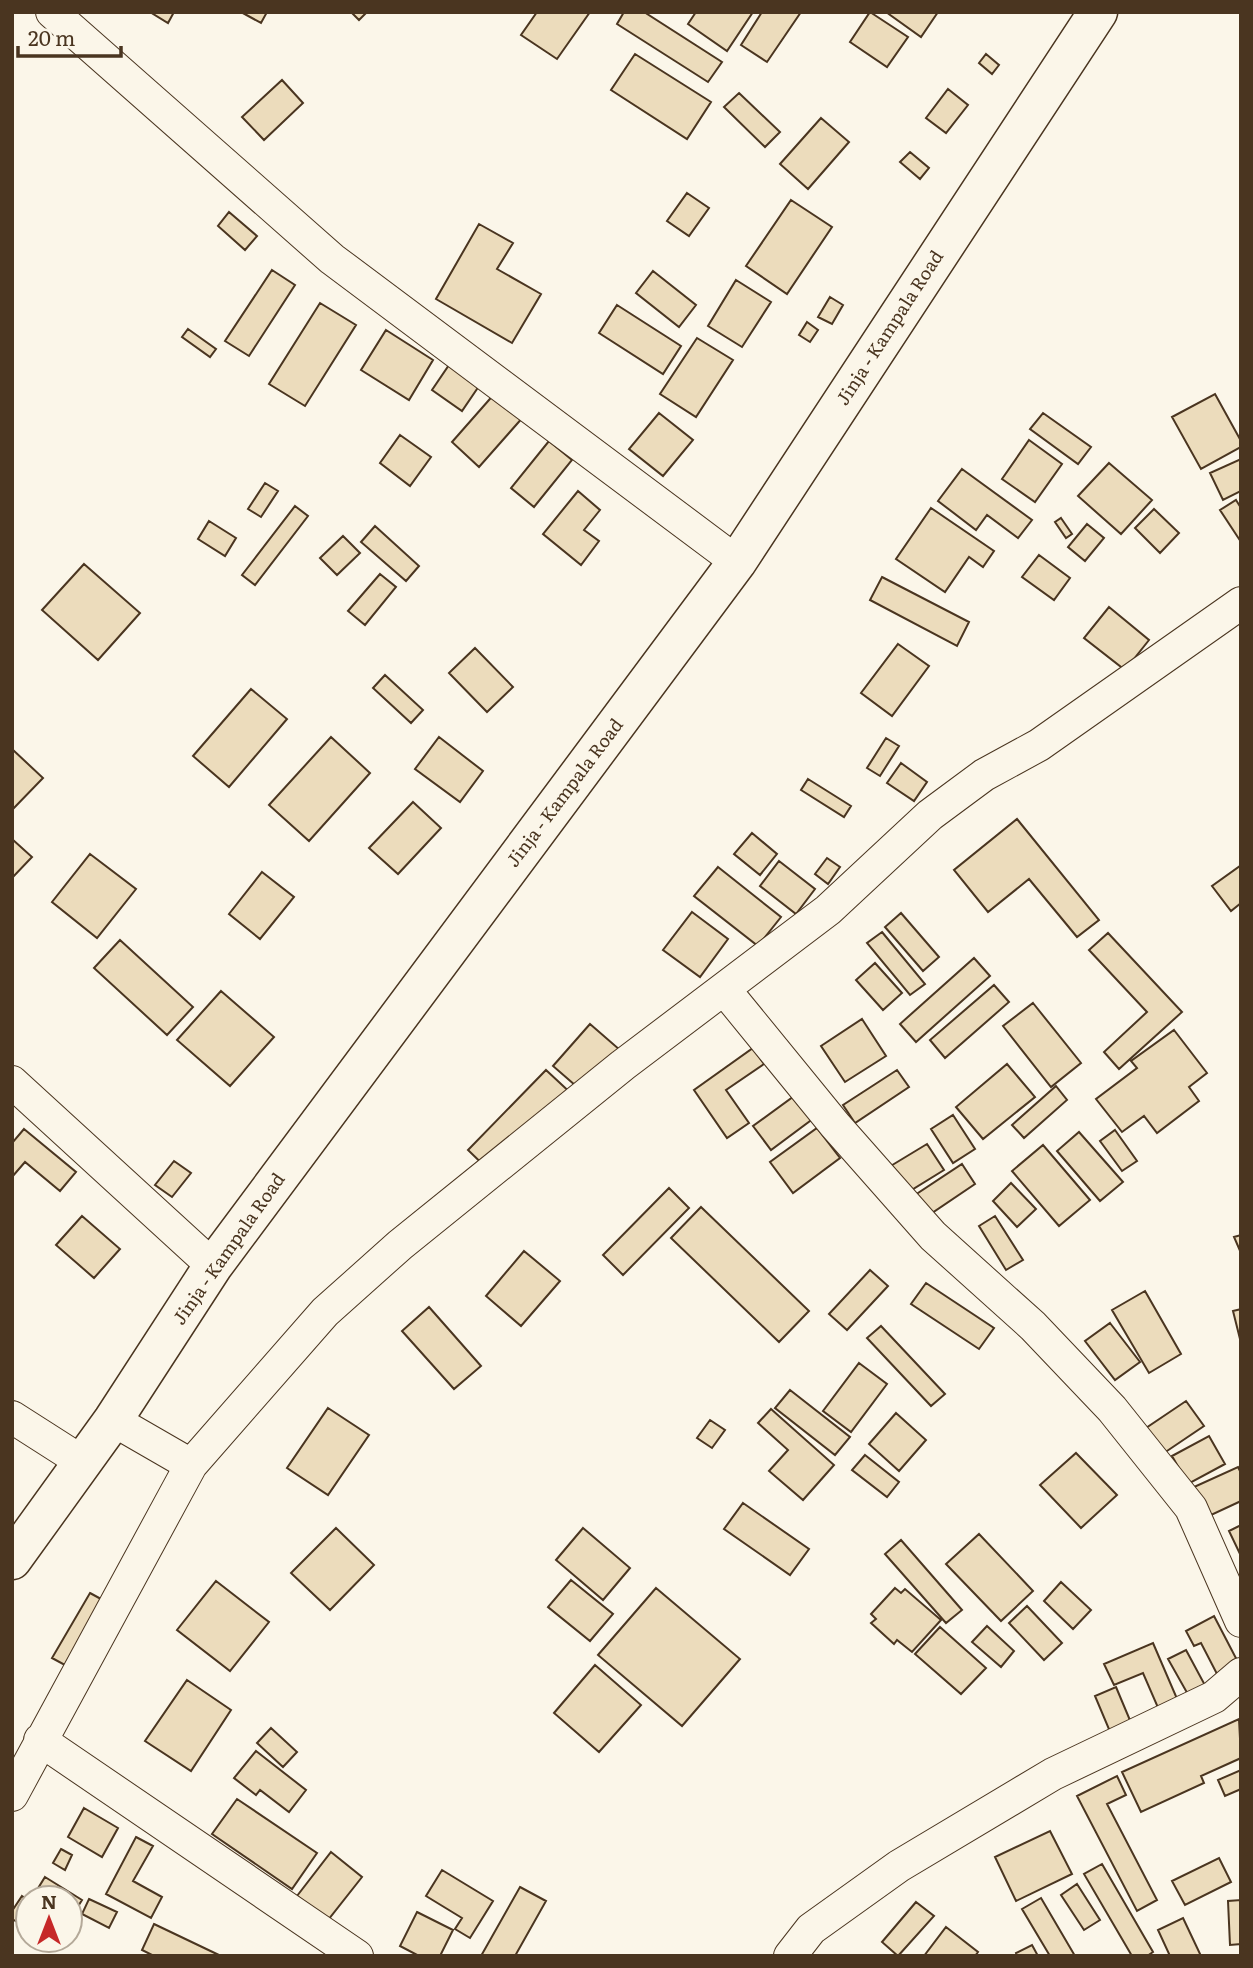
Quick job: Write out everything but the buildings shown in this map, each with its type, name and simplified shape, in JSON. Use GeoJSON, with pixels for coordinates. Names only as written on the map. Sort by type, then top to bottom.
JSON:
{"type":"FeatureCollection","features":[{"type":"Feature","properties":{"kind":"highway","name":"Jinja - Kampala Road"},"geometry":{"type":"LineString","coordinates":[[12,1560],[84,1463],[213,1266],[737,562],[1098,12]]}},
{"type":"Feature","properties":{"kind":"street"},"geometry":{"type":"LineString","coordinates":[[52,12],[332,259],[737,562]]}},
{"type":"Feature","properties":{"kind":"street"},"geometry":{"type":"LineString","coordinates":[[12,1795],[191,1465],[325,1312],[500,1164],[828,910],[873,865],[930,815],[985,775],[1039,745],[1241,603]]}},
{"type":"Feature","properties":{"kind":"street"},"geometry":{"type":"LineString","coordinates":[[724,989],[835,1125],[933,1236],[1033,1326],[1112,1409],[1191,1508],[1241,1621]]}},
{"type":"Feature","properties":{"kind":"street"},"geometry":{"type":"LineString","coordinates":[[12,1082],[213,1266]]}},
{"type":"Feature","properties":{"kind":"street"},"geometry":{"type":"LineString","coordinates":[[12,1417],[84,1463]]}},
{"type":"Feature","properties":{"kind":"street"},"geometry":{"type":"LineString","coordinates":[[113,1420],[191,1465]]}},
{"type":"Feature","properties":{"kind":"street"},"geometry":{"type":"LineString","coordinates":[[790,1956],[811,1929],[899,1866],[1052,1774],[1214,1697],[1241,1674]]}},
{"type":"Feature","properties":{"kind":"street"},"geometry":{"type":"LineString","coordinates":[[40,1740],[357,1956]]}}]}
